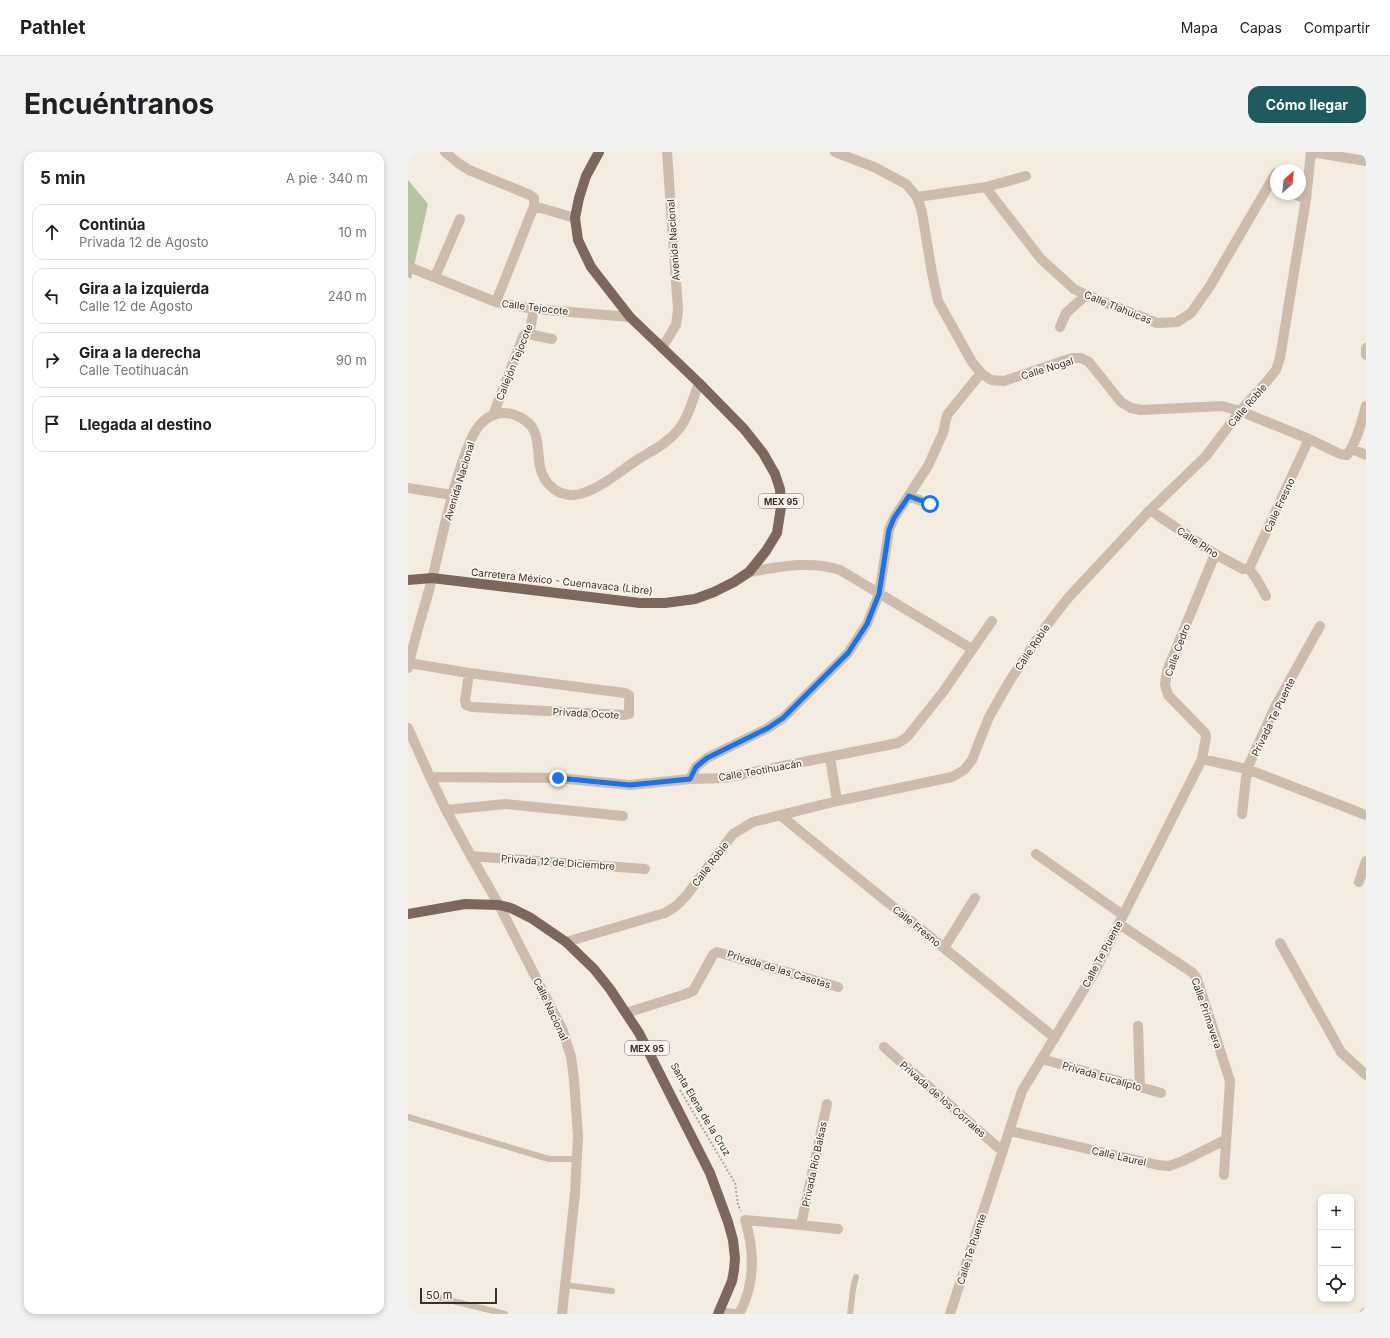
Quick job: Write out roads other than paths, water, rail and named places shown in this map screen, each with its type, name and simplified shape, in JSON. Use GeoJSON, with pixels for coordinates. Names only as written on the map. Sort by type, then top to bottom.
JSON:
{"type":"FeatureCollection","features":[{"type":"Feature","properties":{"kind":"main road","name":"Carretera México - Cuernavaca (Libre)"},"geometry":{"type":"LineString","coordinates":[[408,580],[432,578],[640,603],[665,603],[695,599],[734,582],[749,572],[766,551],[777,533],[782,507],[780,489],[775,474],[763,453],[744,429],[699,383],[630,317],[591,267],[578,240],[575,218],[579,198],[586,176],[599,152]]}},
{"type":"Feature","properties":{"kind":"main road","name":"MEX 95"},"geometry":{"type":"LineString","coordinates":[[408,914],[466,904],[499,905],[511,908],[531,918],[566,942],[610,988],[639,1033],[710,1173],[733,1240],[735,1258],[732,1281],[718,1313]]}},
{"type":"Feature","properties":{"kind":"street"},"geometry":{"type":"LineString","coordinates":[[445,152],[469,170],[530,195],[534,202],[575,218]]}},
{"type":"Feature","properties":{"kind":"street","name":"Avenida Nacional"},"geometry":{"type":"LineString","coordinates":[[662,348],[676,325],[678,310],[667,152]]}},
{"type":"Feature","properties":{"kind":"street"},"geometry":{"type":"LineString","coordinates":[[835,152],[880,170],[906,184],[917,197],[986,187],[1026,176]]}},
{"type":"Feature","properties":{"kind":"street"},"geometry":{"type":"LineString","coordinates":[[1311,152],[1366,161]]}},
{"type":"Feature","properties":{"kind":"street","name":"Calle Roble"},"geometry":{"type":"LineString","coordinates":[[1306,199],[1311,152]]}},
{"type":"Feature","properties":{"kind":"street","name":"Calle Tlahuicas"},"geometry":{"type":"LineString","coordinates":[[986,187],[1041,259],[1074,289],[1157,323],[1177,322],[1191,313],[1210,286],[1236,239],[1270,190]]}},
{"type":"Feature","properties":{"kind":"street","name":"Calle Nogal"},"geometry":{"type":"LineString","coordinates":[[917,197],[922,212],[938,301],[972,362],[981,373],[991,380],[1004,382],[1072,358],[1081,358],[1089,362],[1120,402],[1131,408],[1141,410],[1222,406],[1240,411],[1309,439],[1340,454],[1350,452],[1366,455]]}},
{"type":"Feature","properties":{"kind":"street","name":"Calle Roble"},"geometry":{"type":"LineString","coordinates":[[566,942],[665,913],[686,896],[733,834],[754,822],[952,777],[964,770],[972,760],[989,717],[1009,682],[1044,629],[1068,598],[1150,510],[1206,456],[1240,411],[1276,370],[1280,358],[1306,200]]}},
{"type":"Feature","properties":{"kind":"street","name":"Calle Tejocote"},"geometry":{"type":"LineString","coordinates":[[534,202],[496,302],[534,309],[630,317]]}},
{"type":"Feature","properties":{"kind":"street"},"geometry":{"type":"LineString","coordinates":[[435,277],[460,219]]}},
{"type":"Feature","properties":{"kind":"street"},"geometry":{"type":"LineString","coordinates":[[409,267],[496,302]]}},
{"type":"Feature","properties":{"kind":"street"},"geometry":{"type":"LineString","coordinates":[[1060,327],[1066,313],[1086,295]]}},
{"type":"Feature","properties":{"kind":"street","name":"Callejón Tejocote"},"geometry":{"type":"LineString","coordinates":[[493,415],[520,342],[524,335],[528,334],[530,330],[534,309]]}},
{"type":"Feature","properties":{"kind":"street"},"geometry":{"type":"LineString","coordinates":[[528,334],[552,339]]}},
{"type":"Feature","properties":{"kind":"street"},"geometry":{"type":"LineString","coordinates":[[1366,348],[1366,355]]}},
{"type":"Feature","properties":{"kind":"street"},"geometry":{"type":"LineString","coordinates":[[690,779],[696,767],[707,758],[768,728],[783,718],[848,653],[867,624],[879,594],[889,530],[894,518],[928,466],[943,433],[947,415],[981,373]]}},
{"type":"Feature","properties":{"kind":"street"},"geometry":{"type":"LineString","coordinates":[[493,415],[514,414],[527,422],[535,430],[538,441],[540,468],[546,483],[556,491],[567,495],[580,494],[596,487],[664,443],[678,431],[684,421],[699,383]]}},
{"type":"Feature","properties":{"kind":"street"},"geometry":{"type":"LineString","coordinates":[[1350,452],[1364,419],[1366,406]]}},
{"type":"Feature","properties":{"kind":"street","name":"Avenida Nacional"},"geometry":{"type":"LineString","coordinates":[[408,666],[432,578],[452,495],[468,444],[476,430],[485,419],[493,415]]}},
{"type":"Feature","properties":{"kind":"street","name":"Calle Fresno"},"geometry":{"type":"LineString","coordinates":[[1249,569],[1309,439]]}},
{"type":"Feature","properties":{"kind":"street"},"geometry":{"type":"LineString","coordinates":[[408,488],[452,495]]}},
{"type":"Feature","properties":{"kind":"street"},"geometry":{"type":"LineString","coordinates":[[909,496],[930,504]]}},
{"type":"Feature","properties":{"kind":"street","name":"Calle Pino"},"geometry":{"type":"LineString","coordinates":[[1150,510],[1215,554],[1243,569],[1249,569]]}},
{"type":"Feature","properties":{"kind":"street","name":"Calle Cedro"},"geometry":{"type":"LineString","coordinates":[[1202,759],[1206,737],[1205,733],[1168,695],[1165,685],[1167,671],[1215,554]]}},
{"type":"Feature","properties":{"kind":"street"},"geometry":{"type":"LineString","coordinates":[[749,572],[788,566],[815,564],[829,566],[840,570],[972,649]]}},
{"type":"Feature","properties":{"kind":"street"},"geometry":{"type":"LineString","coordinates":[[1249,569],[1266,596]]}},
{"type":"Feature","properties":{"kind":"street","name":"Calle Teotihuacán"},"geometry":{"type":"LineString","coordinates":[[430,776],[558,778],[630,785],[690,779],[724,778],[898,743],[907,737],[943,692],[992,621]]}},
{"type":"Feature","properties":{"kind":"street","name":"Privada Te Puente"},"geometry":{"type":"LineString","coordinates":[[1242,814],[1247,769],[1275,708],[1320,626]]}},
{"type":"Feature","properties":{"kind":"street","name":"Privada Ocote"},"geometry":{"type":"LineString","coordinates":[[408,666],[469,673],[625,693],[629,694],[630,711],[629,714],[625,715],[472,707],[466,705],[465,701],[469,673]]}},
{"type":"Feature","properties":{"kind":"street"},"geometry":{"type":"LineString","coordinates":[[408,728],[430,776]]}},
{"type":"Feature","properties":{"kind":"street"},"geometry":{"type":"LineString","coordinates":[[830,757],[837,802]]}},
{"type":"Feature","properties":{"kind":"street"},"geometry":{"type":"LineString","coordinates":[[1202,759],[1247,769],[1366,815]]}},
{"type":"Feature","properties":{"kind":"street","name":"Calle Te Puente"},"geometry":{"type":"LineString","coordinates":[[950,1314],[1022,1091],[1094,973],[1202,759]]}},
{"type":"Feature","properties":{"kind":"street","name":"Calle Nacional"},"geometry":{"type":"LineString","coordinates":[[430,776],[446,810],[499,905],[562,1031],[567,1044],[574,1078],[578,1136],[575,1194],[562,1314]]}},
{"type":"Feature","properties":{"kind":"street"},"geometry":{"type":"LineString","coordinates":[[446,810],[506,804],[623,816]]}},
{"type":"Feature","properties":{"kind":"street","name":"Calle Fresno"},"geometry":{"type":"LineString","coordinates":[[780,815],[1055,1038]]}},
{"type":"Feature","properties":{"kind":"street","name":"Calle Primavera"},"geometry":{"type":"LineString","coordinates":[[1036,854],[1195,975],[1230,1081],[1230,1096],[1225,1140],[1224,1175]]}},
{"type":"Feature","properties":{"kind":"street","name":"Privada 12 de Diciembre"},"geometry":{"type":"LineString","coordinates":[[471,856],[645,869]]}},
{"type":"Feature","properties":{"kind":"street"},"geometry":{"type":"LineString","coordinates":[[1359,882],[1366,861]]}},
{"type":"Feature","properties":{"kind":"street"},"geometry":{"type":"LineString","coordinates":[[944,948],[975,898]]}},
{"type":"Feature","properties":{"kind":"street"},"geometry":{"type":"LineString","coordinates":[[1280,944],[1341,1052],[1366,1075]]}},
{"type":"Feature","properties":{"kind":"street","name":"Privada de las Casetas"},"geometry":{"type":"LineString","coordinates":[[626,1013],[684,996],[693,991],[713,955],[717,952],[838,987]]}},
{"type":"Feature","properties":{"kind":"street"},"geometry":{"type":"LineString","coordinates":[[1138,1026],[1140,1088]]}},
{"type":"Feature","properties":{"kind":"street","name":"Privada de los Corrales"},"geometry":{"type":"LineString","coordinates":[[884,1047],[1002,1151]]}},
{"type":"Feature","properties":{"kind":"street","name":"Privada Eucalipto"},"geometry":{"type":"LineString","coordinates":[[1042,1059],[1161,1093]]}},
{"type":"Feature","properties":{"kind":"street","name":"Privada Río Balsas"},"geometry":{"type":"LineString","coordinates":[[801,1225],[827,1104]]}},
{"type":"Feature","properties":{"kind":"street","name":"Calle Laurel"},"geometry":{"type":"LineString","coordinates":[[1010,1131],[1158,1165],[1169,1166],[1225,1140]]}},
{"type":"Feature","properties":{"kind":"street"},"geometry":{"type":"LineString","coordinates":[[739,1314],[747,1296],[752,1271],[751,1245],[746,1220],[838,1230]]}},
{"type":"Feature","properties":{"kind":"street"},"geometry":{"type":"LineString","coordinates":[[718,1313],[734,1314]]}},
{"type":"Feature","properties":{"kind":"lane"},"geometry":{"type":"LineString","coordinates":[[408,1117],[549,1159],[577,1159]]}},
{"type":"Feature","properties":{"kind":"lane"},"geometry":{"type":"LineString","coordinates":[[850,1314],[856,1277]]}},
{"type":"Feature","properties":{"kind":"lane"},"geometry":{"type":"LineString","coordinates":[[565,1285],[612,1291]]}},
{"type":"Feature","properties":{"kind":"lane"},"geometry":{"type":"LineString","coordinates":[[437,1297],[505,1314]]}}]}
